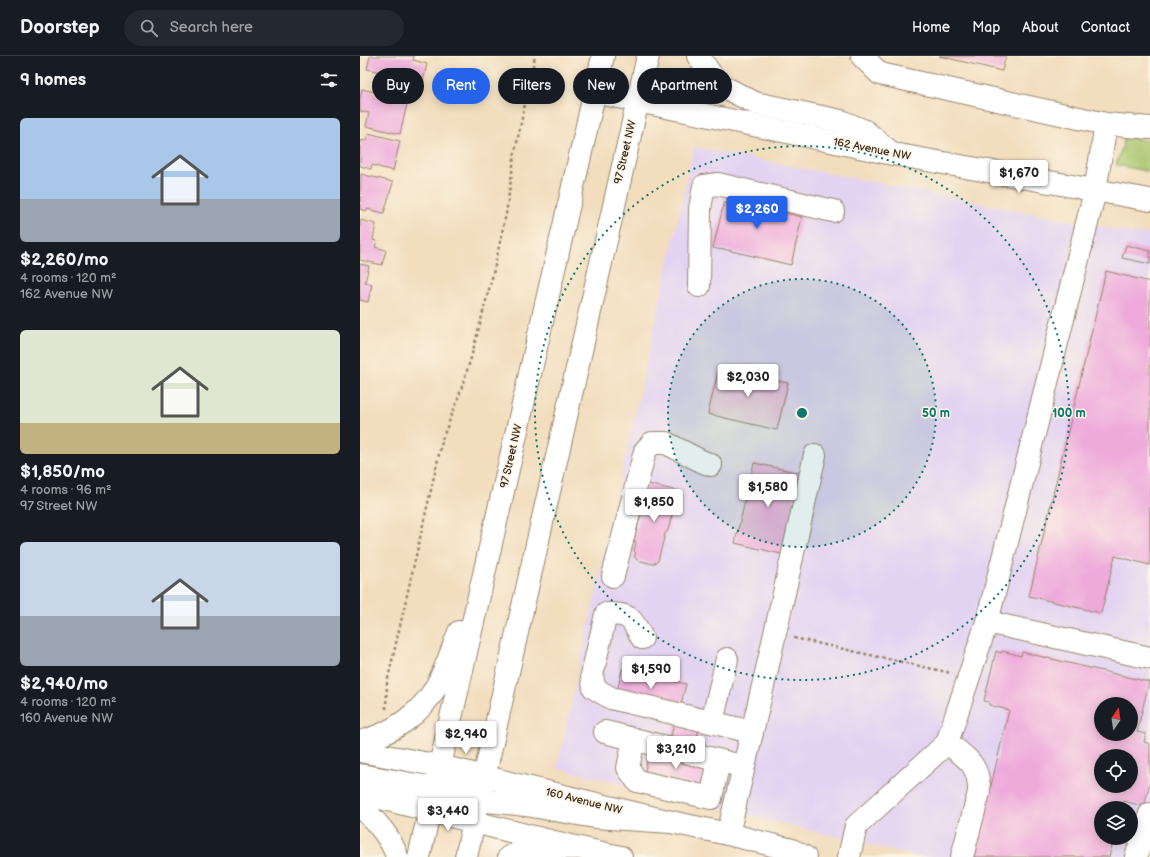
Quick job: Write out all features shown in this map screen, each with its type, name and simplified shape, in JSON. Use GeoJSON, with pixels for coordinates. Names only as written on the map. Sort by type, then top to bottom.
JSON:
{"type":"FeatureCollection","features":[{"type":"Feature","properties":{"kind":"main road","name":"97 Street NW"},"geometry":{"type":"LineString","coordinates":[[600,68],[603,56]]}},
{"type":"Feature","properties":{"kind":"main road","name":"97 Street NW"},"geometry":{"type":"LineString","coordinates":[[645,68],[648,56]]}},
{"type":"Feature","properties":{"kind":"main road"},"geometry":{"type":"LineString","coordinates":[[698,56],[718,84],[749,100],[755,103],[841,121],[865,131],[893,154]]}},
{"type":"Feature","properties":{"kind":"main road"},"geometry":{"type":"LineString","coordinates":[[862,56],[880,74],[1106,124],[1150,128]]}},
{"type":"Feature","properties":{"kind":"main road","name":"162 Avenue NW"},"geometry":{"type":"LineString","coordinates":[[629,99],[637,101]]}},
{"type":"Feature","properties":{"kind":"main road","name":"97 Street NW"},"geometry":{"type":"LineString","coordinates":[[466,857],[637,101]]}},
{"type":"Feature","properties":{"kind":"main road","name":"97 Street NW"},"geometry":{"type":"LineString","coordinates":[[419,857],[591,104]]}},
{"type":"Feature","properties":{"kind":"main road","name":"162 Avenue NW"},"geometry":{"type":"LineString","coordinates":[[651,104],[893,154],[1150,200]]}},
{"type":"Feature","properties":{"kind":"main road"},"geometry":{"type":"LineString","coordinates":[[849,857],[856,826],[947,743],[987,622],[1095,191],[1106,124]]}},
{"type":"Feature","properties":{"kind":"main road"},"geometry":{"type":"LineString","coordinates":[[699,286],[700,209],[704,186],[718,184],[832,211]]}},
{"type":"Feature","properties":{"kind":"main road"},"geometry":{"type":"LineString","coordinates":[[613,576],[645,451],[648,450],[658,452],[681,461],[706,463]]}},
{"type":"Feature","properties":{"kind":"main road"},"geometry":{"type":"LineString","coordinates":[[728,834],[815,455]]}},
{"type":"Feature","properties":{"kind":"main road"},"geometry":{"type":"LineString","coordinates":[[360,742],[384,734],[397,727],[426,702],[437,686],[483,575]]}},
{"type":"Feature","properties":{"kind":"main road"},"geometry":{"type":"LineString","coordinates":[[642,638],[633,620],[623,614],[606,614],[592,675],[594,688],[611,698],[752,732]]}},
{"type":"Feature","properties":{"kind":"main road"},"geometry":{"type":"LineString","coordinates":[[987,622],[1150,658]]}},
{"type":"Feature","properties":{"kind":"main road"},"geometry":{"type":"LineString","coordinates":[[712,722],[727,659]]}},
{"type":"Feature","properties":{"kind":"main road"},"geometry":{"type":"LineString","coordinates":[[605,732],[744,767]]}},
{"type":"Feature","properties":{"kind":"main road"},"geometry":{"type":"LineString","coordinates":[[634,739],[628,768],[637,781],[711,798],[719,761]]}},
{"type":"Feature","properties":{"kind":"main road"},"geometry":{"type":"LineString","coordinates":[[947,743],[969,759],[977,772],[979,781],[979,792],[962,857]]}},
{"type":"Feature","properties":{"kind":"main road","name":"160 Avenue NW"},"geometry":{"type":"LineString","coordinates":[[360,751],[440,766],[671,822],[728,834],[792,850],[805,857]]}},
{"type":"Feature","properties":{"kind":"main road"},"geometry":{"type":"LineString","coordinates":[[360,775],[435,788],[475,785],[484,777]]}},
{"type":"Feature","properties":{"kind":"main road"},"geometry":{"type":"LineString","coordinates":[[360,793],[574,848],[621,857]]}},
{"type":"Feature","properties":{"kind":"main road"},"geometry":{"type":"LineString","coordinates":[[430,810],[468,804],[478,800],[526,805],[596,817],[671,822]]}},
{"type":"Feature","properties":{"kind":"main road"},"geometry":{"type":"LineString","coordinates":[[360,805],[384,832],[394,848],[397,857]]}},
{"type":"Feature","properties":{"kind":"main road"},"geometry":{"type":"LineString","coordinates":[[1136,857],[1150,814]]}},
{"type":"Feature","properties":{"kind":"main road"},"geometry":{"type":"LineString","coordinates":[[509,857],[525,850],[542,848],[574,848]]}},
{"type":"Feature","properties":{"kind":"path"},"geometry":{"type":"LineString","coordinates":[[387,714],[385,706],[387,683],[443,436],[462,386],[494,270],[506,214],[515,152],[535,56]]}},
{"type":"Feature","properties":{"kind":"path"},"geometry":{"type":"LineString","coordinates":[[775,634],[969,678]]}},
{"type":"Feature","properties":{"kind":"shaded area"},"geometry":{"type":"Polygon","coordinates":[[[694,147],[1138,234],[1150,233],[1150,857],[919,857],[557,768],[694,147]]]}},
{"type":"Feature","properties":{"kind":"green space"},"geometry":{"type":"Polygon","coordinates":[[[1125,137],[1150,141],[1150,172],[1116,165],[1125,137]]]}},
{"type":"Feature","properties":{"kind":"building"},"geometry":{"type":"Polygon","coordinates":[[[370,56],[414,56],[413,60],[427,64],[424,77],[424,68],[372,68],[372,70],[367,69],[370,56]]]}},
{"type":"Feature","properties":{"kind":"building"},"geometry":{"type":"Polygon","coordinates":[[[939,56],[1006,56],[1002,71],[939,56]]]}},
{"type":"Feature","properties":{"kind":"building"},"geometry":{"type":"Polygon","coordinates":[[[362,89],[372,91],[372,104],[407,104],[400,134],[366,126],[369,113],[360,111],[362,89]]]}},
{"type":"Feature","properties":{"kind":"building"},"geometry":{"type":"Polygon","coordinates":[[[368,133],[400,141],[393,171],[372,165],[371,169],[360,166],[360,140],[366,141],[368,133]]]}},
{"type":"Feature","properties":{"kind":"building"},"geometry":{"type":"Polygon","coordinates":[[[361,174],[393,182],[384,213],[360,209],[361,174]]]}},
{"type":"Feature","properties":{"kind":"building"},"geometry":{"type":"Polygon","coordinates":[[[739,188],[757,192],[754,206],[802,217],[791,265],[713,248],[724,203],[732,205],[733,201],[736,202],[739,188]]]}},
{"type":"Feature","properties":{"kind":"building"},"geometry":{"type":"Polygon","coordinates":[[[360,220],[376,224],[373,240],[377,241],[375,247],[386,250],[382,265],[360,260],[360,220]]]}},
{"type":"Feature","properties":{"kind":"building"},"geometry":{"type":"Polygon","coordinates":[[[1126,245],[1150,251],[1150,264],[1122,258],[1126,245]]]}},
{"type":"Feature","properties":{"kind":"building"},"geometry":{"type":"Polygon","coordinates":[[[360,264],[369,266],[365,282],[372,284],[368,302],[360,300],[360,264]]]}},
{"type":"Feature","properties":{"kind":"building"},"geometry":{"type":"Polygon","coordinates":[[[1106,271],[1150,282],[1150,565],[1115,556],[1101,613],[1029,596],[1106,271]]]}},
{"type":"Feature","properties":{"kind":"building"},"geometry":{"type":"Polygon","coordinates":[[[719,367],[788,383],[777,430],[708,414],[719,367]]]}},
{"type":"Feature","properties":{"kind":"building"},"geometry":{"type":"Polygon","coordinates":[[[754,463],[800,473],[781,554],[735,543],[754,463]]]}},
{"type":"Feature","properties":{"kind":"building"},"geometry":{"type":"Polygon","coordinates":[[[648,484],[678,491],[658,561],[653,564],[637,560],[634,556],[636,553],[634,551],[636,542],[634,541],[648,484]]]}},
{"type":"Feature","properties":{"kind":"building"},"geometry":{"type":"Polygon","coordinates":[[[996,651],[1021,656],[1022,652],[1149,682],[1138,728],[1138,697],[1094,697],[1094,741],[1138,741],[1138,732],[1146,734],[1144,742],[1150,744],[1150,783],[1144,806],[1138,805],[1138,801],[1094,801],[1094,845],[1112,845],[1109,857],[974,857],[1009,710],[989,705],[989,702],[984,701],[996,651]]]}},
{"type":"Feature","properties":{"kind":"building"},"geometry":{"type":"Polygon","coordinates":[[[622,669],[686,684],[679,712],[616,697],[622,669]]]}},
{"type":"Feature","properties":{"kind":"building"},"geometry":{"type":"Polygon","coordinates":[[[674,723],[699,729],[695,746],[670,740],[674,723]]]}},
{"type":"Feature","properties":{"kind":"building"},"geometry":{"type":"Polygon","coordinates":[[[649,754],[708,766],[703,786],[644,775],[649,754]]]}}]}
